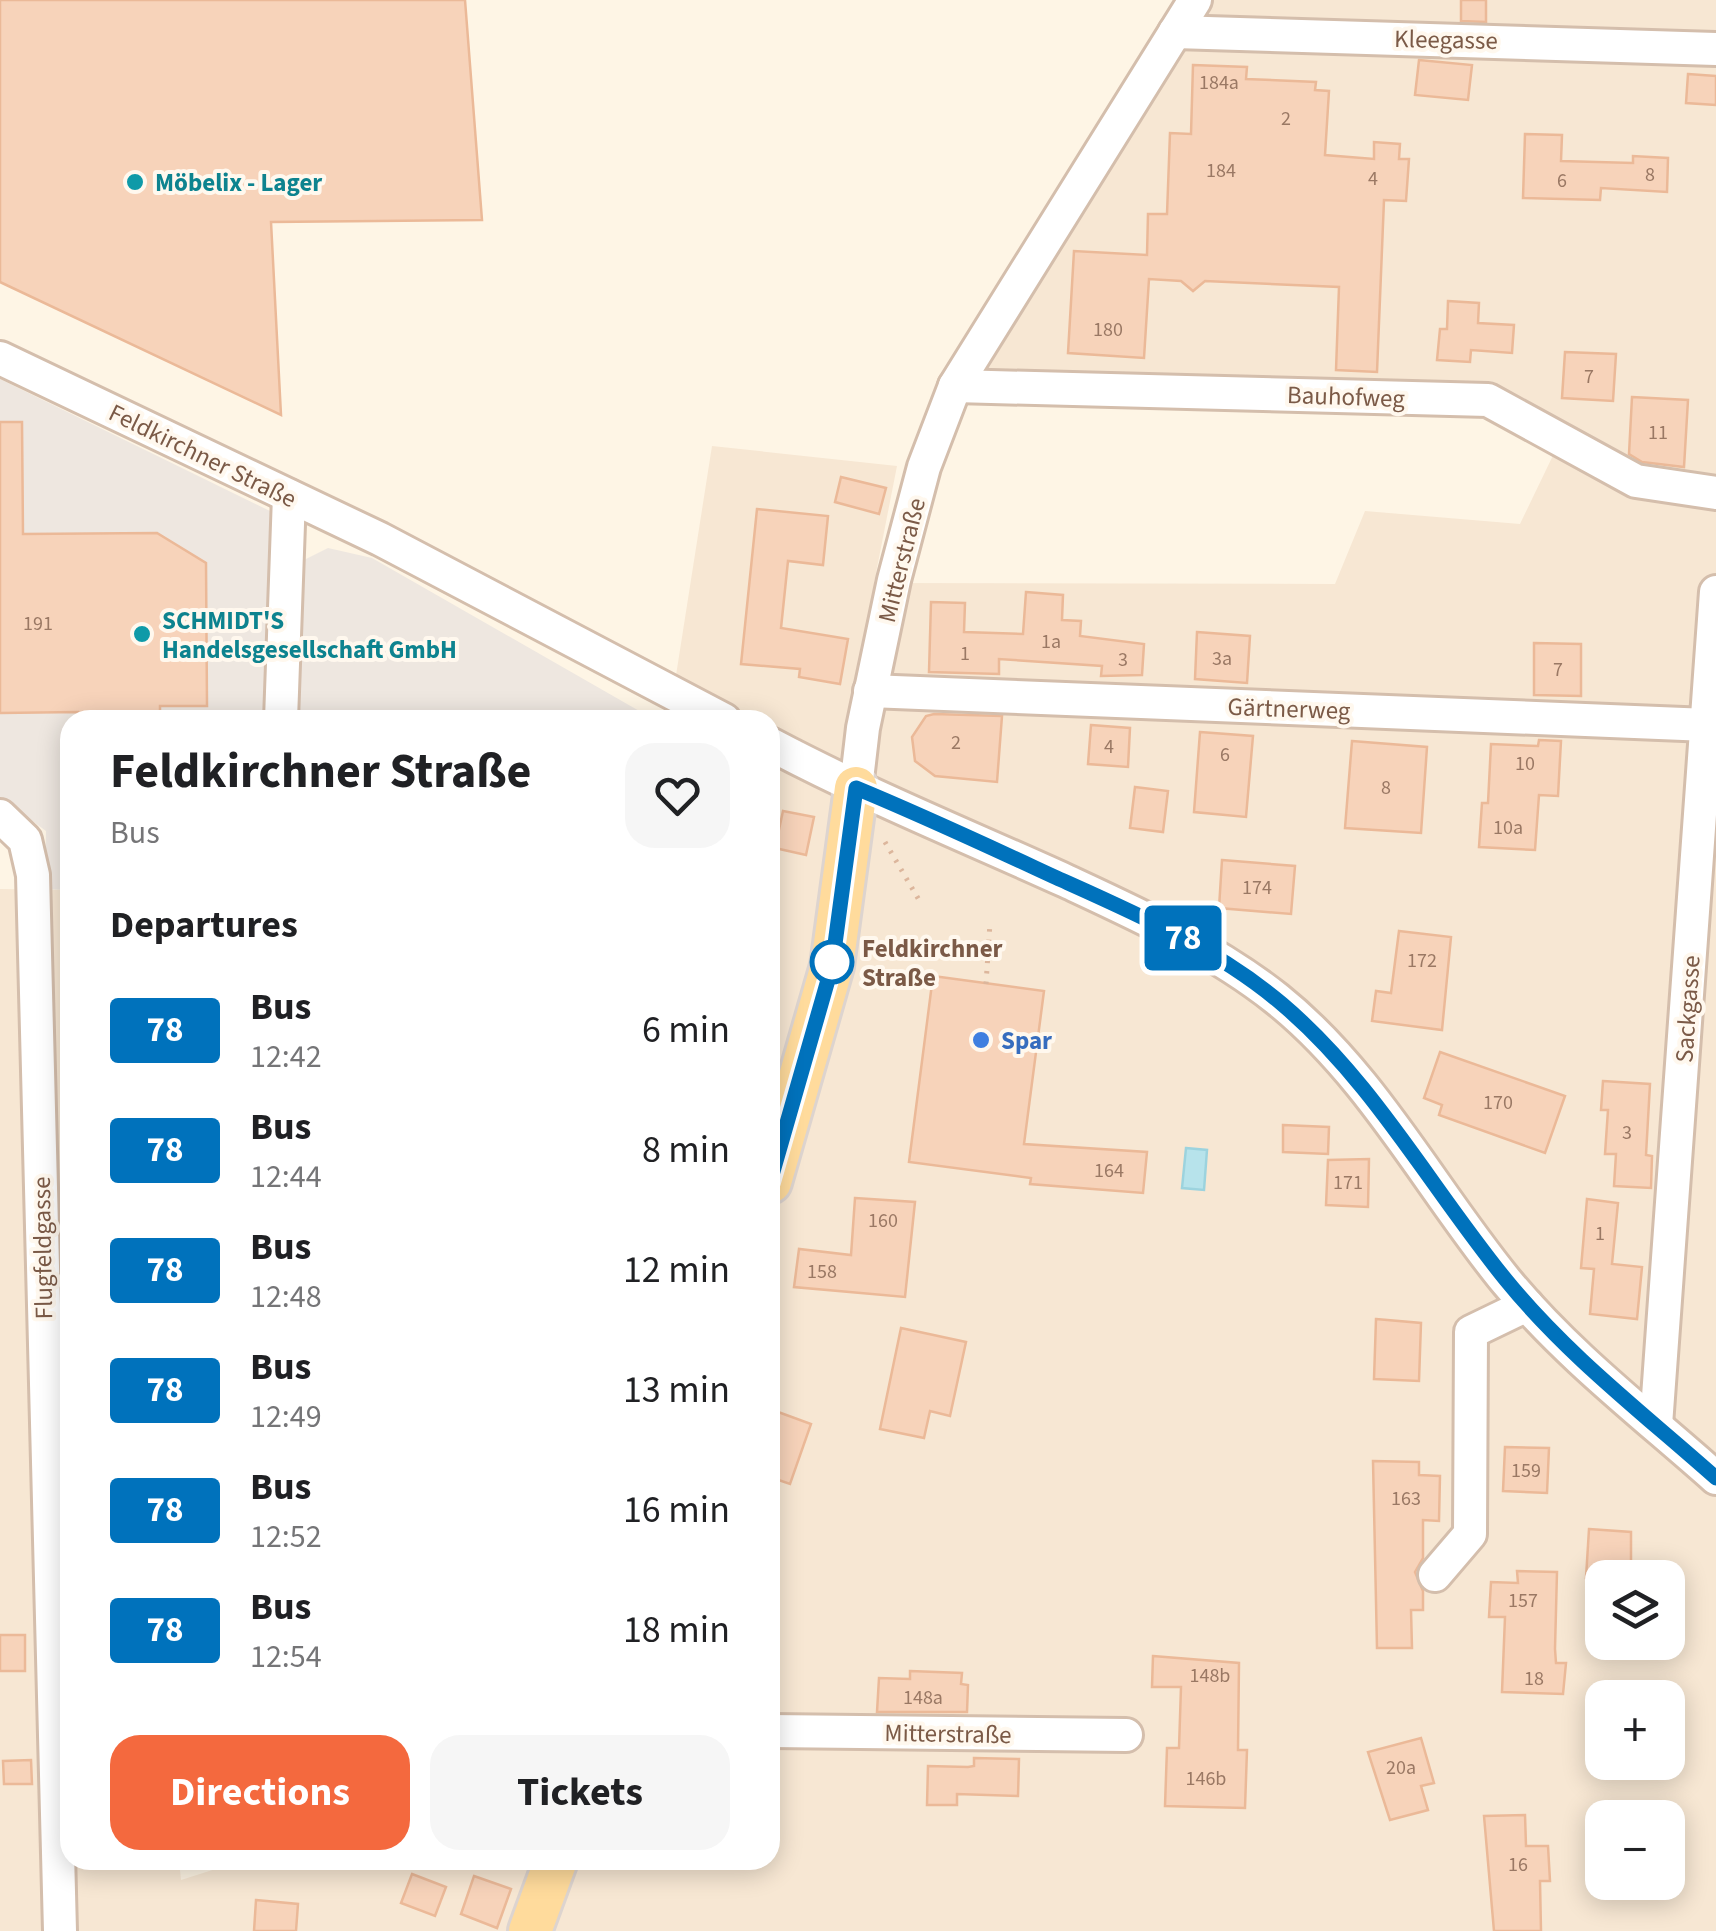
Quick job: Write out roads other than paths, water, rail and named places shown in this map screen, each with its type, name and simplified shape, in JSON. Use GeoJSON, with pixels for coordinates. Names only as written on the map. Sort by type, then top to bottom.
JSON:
{"type":"FeatureCollection","features":[{"type":"Feature","properties":{"kind":"main road","name":"Mitterstraße"},"geometry":{"type":"LineString","coordinates":[[780,1147],[832,966],[856,788]]}},
{"type":"Feature","properties":{"kind":"main road"},"geometry":{"type":"LineString","coordinates":[[530,1931],[552,1870]]}},
{"type":"Feature","properties":{"kind":"street","name":"Mitterstraße"},"geometry":{"type":"LineString","coordinates":[[856,788],[870,691],[924,468],[954,386],[1195,0]]}},
{"type":"Feature","properties":{"kind":"street","name":"Kleegasse"},"geometry":{"type":"LineString","coordinates":[[1176,32],[1716,49]]}},
{"type":"Feature","properties":{"kind":"street","name":"Feldkirchner Straße"},"geometry":{"type":"LineString","coordinates":[[0,358],[289,496],[705,710]]}},
{"type":"Feature","properties":{"kind":"street","name":"Bauhofweg"},"geometry":{"type":"LineString","coordinates":[[954,386],[1488,400],[1636,481],[1716,493]]}},
{"type":"Feature","properties":{"kind":"street"},"geometry":{"type":"LineString","coordinates":[[281,710],[289,496]]}},
{"type":"Feature","properties":{"kind":"street","name":"Sackgasse"},"geometry":{"type":"LineString","coordinates":[[1656,1425],[1716,592]]}},
{"type":"Feature","properties":{"kind":"street","name":"Gärtnerweg"},"geometry":{"type":"LineString","coordinates":[[870,691],[1708,726]]}},
{"type":"Feature","properties":{"kind":"street"},"geometry":{"type":"LineString","coordinates":[[780,749],[856,788],[1128,910],[1212,955],[1268,993],[1317,1035],[1354,1078],[1553,1334],[1716,1478]]}},
{"type":"Feature","properties":{"kind":"street","name":"Flugfeldgasse"},"geometry":{"type":"LineString","coordinates":[[0,816],[26,840],[33,875],[60,1931]]}},
{"type":"Feature","properties":{"kind":"street"},"geometry":{"type":"LineString","coordinates":[[1435,1575],[1470,1534],[1471,1332],[1527,1305]]}},
{"type":"Feature","properties":{"kind":"street","name":"Mitterstraße"},"geometry":{"type":"LineString","coordinates":[[780,1730],[1126,1735]]}},
{"type":"Feature","properties":{"kind":"water"},"geometry":{"type":"Polygon","coordinates":[[[1186,1148],[1207,1150],[1204,1190],[1182,1188],[1186,1148]]]}},
{"type":"Feature","properties":{"kind":"place","name":"Möbelix - Lager"},"geometry":{"type":"Point","coordinates":[135,182]}},
{"type":"Feature","properties":{"kind":"place","name":"SCHMIDT'S Handelsgesellschaft GmbH"},"geometry":{"type":"Point","coordinates":[142,634]}},
{"type":"Feature","properties":{"kind":"place","name":"Feldkirchner Straße"},"geometry":{"type":"Point","coordinates":[832,962]}},
{"type":"Feature","properties":{"kind":"place","name":"Spar"},"geometry":{"type":"Point","coordinates":[981,1040]}}]}
